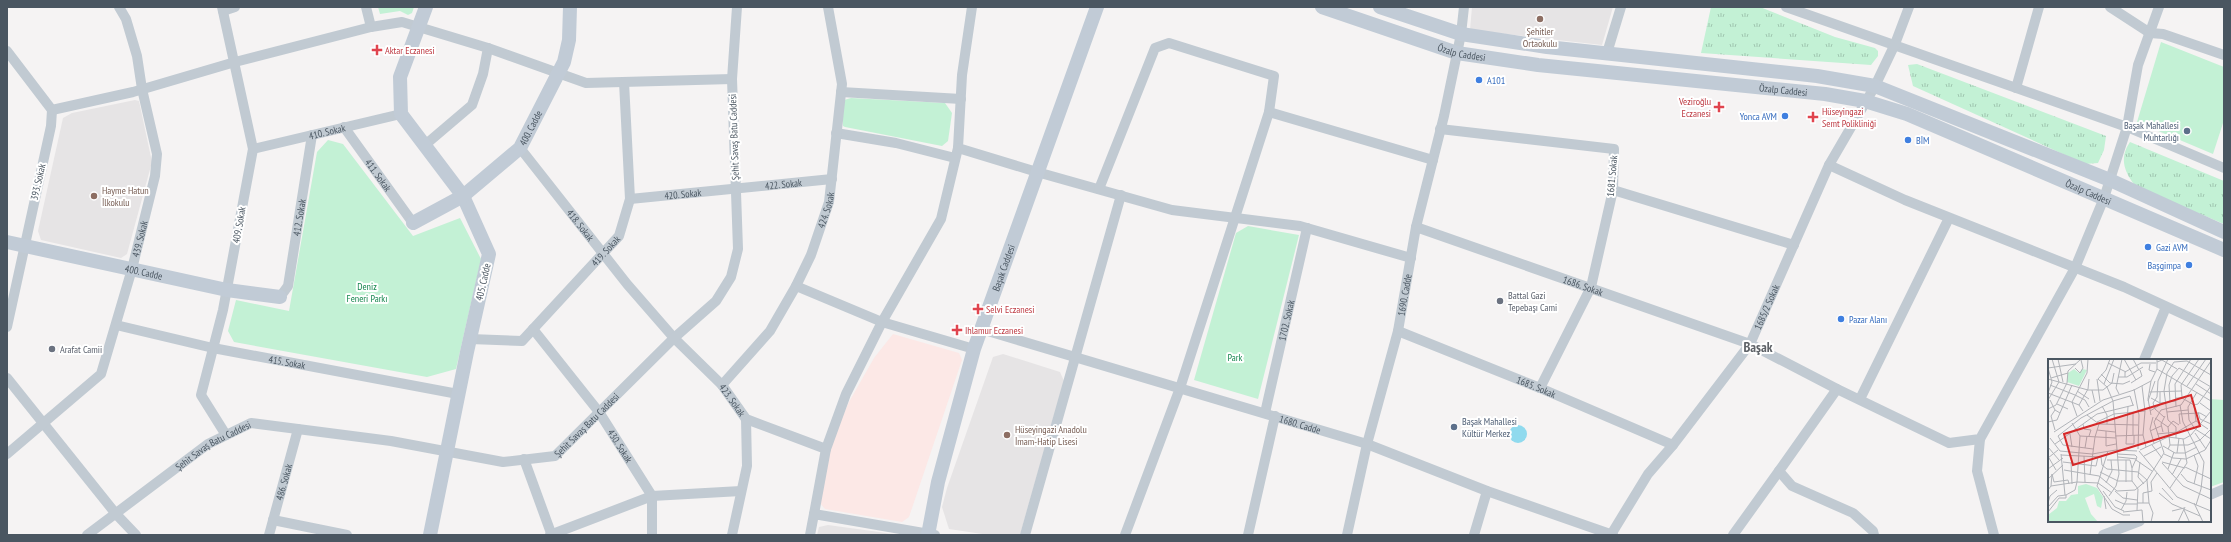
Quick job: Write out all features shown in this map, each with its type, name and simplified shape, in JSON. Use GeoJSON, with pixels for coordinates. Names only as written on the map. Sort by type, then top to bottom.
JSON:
{"type":"FeatureCollection","features":[{"type":"Feature","properties":{"kind":"main road"},"geometry":{"type":"LineString","coordinates":[[401,114],[400,77],[426,7]]}},
{"type":"Feature","properties":{"kind":"main road","name":"400. Cadde"},"geometry":{"type":"LineString","coordinates":[[413,223],[463,196],[520,148],[560,72],[567,51],[570,7]]}},
{"type":"Feature","properties":{"kind":"main road","name":"Başak Caddesi"},"geometry":{"type":"LineString","coordinates":[[931,535],[938,482],[974,349],[1036,172],[1097,7]]}},
{"type":"Feature","properties":{"kind":"main road","name":"Özalp Caddesi"},"geometry":{"type":"LineString","coordinates":[[1322,7],[1457,54],[1538,65],[1825,94],[1865,101],[1907,114],[2224,250]]}},
{"type":"Feature","properties":{"kind":"main road","name":"Özalp Caddesi"},"geometry":{"type":"LineString","coordinates":[[1380,7],[1461,34],[1607,54],[1817,76],[1875,86],[2110,180],[2224,232]]}},
{"type":"Feature","properties":{"kind":"main road","name":"405. Cadde"},"geometry":{"type":"LineString","coordinates":[[401,114],[463,196],[489,254],[458,394],[430,535]]}},
{"type":"Feature","properties":{"kind":"main road","name":"400. Cadde"},"geometry":{"type":"LineString","coordinates":[[7,242],[227,290],[280,297]]}},
{"type":"Feature","properties":{"kind":"street","name":"439. Sokak"},"geometry":{"type":"LineString","coordinates":[[7,454],[101,374],[132,269],[155,176],[157,154],[142,89],[137,56],[126,19],[119,7]]}},
{"type":"Feature","properties":{"kind":"street"},"geometry":{"type":"LineString","coordinates":[[223,9],[235,7]]}},
{"type":"Feature","properties":{"kind":"street"},"geometry":{"type":"LineString","coordinates":[[366,7],[371,26]]}},
{"type":"Feature","properties":{"kind":"street","name":"Şehit Savaş Batu Caddesi"},"geometry":{"type":"LineString","coordinates":[[87,535],[208,444],[251,423],[391,441],[503,462],[555,456],[674,338],[716,300],[731,277],[738,249],[732,79],[737,7]]}},
{"type":"Feature","properties":{"kind":"street","name":"424. Sokak"},"geometry":{"type":"LineString","coordinates":[[722,384],[770,331],[796,286],[811,255],[829,202],[842,84],[828,7]]}},
{"type":"Feature","properties":{"kind":"street"},"geometry":{"type":"LineString","coordinates":[[810,535],[826,449],[846,394],[882,322],[941,219],[958,148],[961,99],[972,7]]}},
{"type":"Feature","properties":{"kind":"street","name":"1690. Cadde"},"geometry":{"type":"LineString","coordinates":[[1347,535],[1367,444],[1398,331],[1416,227],[1457,54],[1464,7]]}},
{"type":"Feature","properties":{"kind":"street"},"geometry":{"type":"LineString","coordinates":[[1607,54],[1621,7]]}},
{"type":"Feature","properties":{"kind":"street","name":"1685/2 Sokak"},"geometry":{"type":"LineString","coordinates":[[1613,534],[1648,474],[1673,445],[1750,344],[1829,166],[1875,86],[1896,44],[1909,7]]}},
{"type":"Feature","properties":{"kind":"street"},"geometry":{"type":"LineString","coordinates":[[2016,88],[2039,7]]}},
{"type":"Feature","properties":{"kind":"street"},"geometry":{"type":"LineString","coordinates":[[2110,7],[2150,32],[2164,34],[2224,55]]}},
{"type":"Feature","properties":{"kind":"street"},"geometry":{"type":"LineString","coordinates":[[1994,535],[1977,471],[1980,439],[2075,268],[2110,180],[2127,127],[2138,65],[2159,7]]}},
{"type":"Feature","properties":{"kind":"street"},"geometry":{"type":"LineString","coordinates":[[1791,8],[2127,127],[2224,168]]}},
{"type":"Feature","properties":{"kind":"street","name":"409. Sokak"},"geometry":{"type":"LineString","coordinates":[[223,9],[253,149],[227,290],[201,395],[226,435]]}},
{"type":"Feature","properties":{"kind":"street"},"geometry":{"type":"LineString","coordinates":[[7,51],[52,110],[142,89],[235,62],[371,26],[402,22],[420,26],[488,48],[560,72],[586,83],[732,79]]}},
{"type":"Feature","properties":{"kind":"street"},"geometry":{"type":"LineString","coordinates":[[1099,189],[1155,48],[1169,43],[1274,76],[1269,112],[1180,388],[1125,535]]}},
{"type":"Feature","properties":{"kind":"street"},"geometry":{"type":"LineString","coordinates":[[425,145],[472,105],[483,74],[488,48]]}},
{"type":"Feature","properties":{"kind":"street","name":"419. Sokak"},"geometry":{"type":"LineString","coordinates":[[470,339],[522,341],[604,254],[618,236],[630,199],[624,82]]}},
{"type":"Feature","properties":{"kind":"street"},"geometry":{"type":"LineString","coordinates":[[841,92],[961,99]]}},
{"type":"Feature","properties":{"kind":"street","name":"393. Sokak"},"geometry":{"type":"LineString","coordinates":[[7,326],[51,126],[52,110]]}},
{"type":"Feature","properties":{"kind":"street"},"geometry":{"type":"LineString","coordinates":[[1269,112],[1432,160]]}},
{"type":"Feature","properties":{"kind":"street","name":"410. Sokak"},"geometry":{"type":"LineString","coordinates":[[253,149],[401,114]]}},
{"type":"Feature","properties":{"kind":"street","name":"411. Sokak"},"geometry":{"type":"LineString","coordinates":[[344,127],[413,223]]}},
{"type":"Feature","properties":{"kind":"street","name":"1681. Sokak"},"geometry":{"type":"LineString","coordinates":[[1440,130],[1614,149],[1613,190],[1591,287],[1540,388]]}},
{"type":"Feature","properties":{"kind":"street"},"geometry":{"type":"LineString","coordinates":[[836,133],[896,143],[955,158]]}},
{"type":"Feature","properties":{"kind":"street","name":"412. Sokak"},"geometry":{"type":"LineString","coordinates":[[280,297],[288,286],[312,135]]}},
{"type":"Feature","properties":{"kind":"street","name":"418. Sokak"},"geometry":{"type":"LineString","coordinates":[[520,148],[604,254],[674,338]]}},
{"type":"Feature","properties":{"kind":"street"},"geometry":{"type":"LineString","coordinates":[[958,148],[1036,172],[1172,210],[1307,228],[1411,258]]}},
{"type":"Feature","properties":{"kind":"street"},"geometry":{"type":"LineString","coordinates":[[1829,166],[1949,218],[2075,268],[2224,333]]}},
{"type":"Feature","properties":{"kind":"street","name":"422. Sokak"},"geometry":{"type":"LineString","coordinates":[[735,188],[832,179]]}},
{"type":"Feature","properties":{"kind":"street","name":"420. Sokak"},"geometry":{"type":"LineString","coordinates":[[630,199],[735,188]]}},
{"type":"Feature","properties":{"kind":"street"},"geometry":{"type":"LineString","coordinates":[[1613,190],[1794,245]]}},
{"type":"Feature","properties":{"kind":"street"},"geometry":{"type":"LineString","coordinates":[[1024,535],[1121,195]]}},
{"type":"Feature","properties":{"kind":"street"},"geometry":{"type":"LineString","coordinates":[[1860,399],[1949,218]]}},
{"type":"Feature","properties":{"kind":"street","name":"1686. Sokak"},"geometry":{"type":"LineString","coordinates":[[1416,227],[1591,287],[1750,344],[1837,389],[1949,443],[1980,439]]}},
{"type":"Feature","properties":{"kind":"street","name":"1702. Sokak"},"geometry":{"type":"LineString","coordinates":[[1265,414],[1307,228]]}},
{"type":"Feature","properties":{"kind":"street"},"geometry":{"type":"LineString","coordinates":[[796,286],[882,322],[974,349]]}},
{"type":"Feature","properties":{"kind":"street"},"geometry":{"type":"LineString","coordinates":[[2144,359],[2166,307]]}},
{"type":"Feature","properties":{"kind":"street","name":"415. Sokak"},"geometry":{"type":"LineString","coordinates":[[116,325],[213,348],[458,394]]}},
{"type":"Feature","properties":{"kind":"street","name":"430. Sokak"},"geometry":{"type":"LineString","coordinates":[[533,329],[599,412],[652,496]]}},
{"type":"Feature","properties":{"kind":"street","name":"1680. Cadde"},"geometry":{"type":"LineString","coordinates":[[981,329],[1367,444],[1487,492],[1613,534]]}},
{"type":"Feature","properties":{"kind":"street","name":"1685. Sokak"},"geometry":{"type":"LineString","coordinates":[[1398,331],[1540,388],[1673,445]]}},
{"type":"Feature","properties":{"kind":"street","name":"423. Sokak"},"geometry":{"type":"LineString","coordinates":[[674,338],[722,384],[746,419],[826,449]]}},
{"type":"Feature","properties":{"kind":"street"},"geometry":{"type":"LineString","coordinates":[[7,378],[44,422],[116,514],[136,535]]}},
{"type":"Feature","properties":{"kind":"street"},"geometry":{"type":"LineString","coordinates":[[1732,535],[1837,389]]}},
{"type":"Feature","properties":{"kind":"street"},"geometry":{"type":"LineString","coordinates":[[1248,535],[1275,416]]}},
{"type":"Feature","properties":{"kind":"street"},"geometry":{"type":"LineString","coordinates":[[732,535],[747,466],[746,419]]}},
{"type":"Feature","properties":{"kind":"street","name":"486. Sokak"},"geometry":{"type":"LineString","coordinates":[[269,535],[298,429]]}},
{"type":"Feature","properties":{"kind":"street"},"geometry":{"type":"LineString","coordinates":[[524,459],[551,534],[652,496],[742,491]]}},
{"type":"Feature","properties":{"kind":"street"},"geometry":{"type":"LineString","coordinates":[[1779,471],[1792,486],[1853,513],[1873,532],[1874,535]]}},
{"type":"Feature","properties":{"kind":"street"},"geometry":{"type":"LineString","coordinates":[[2211,495],[2224,489]]}},
{"type":"Feature","properties":{"kind":"street"},"geometry":{"type":"LineString","coordinates":[[1474,535],[1487,492]]}},
{"type":"Feature","properties":{"kind":"street"},"geometry":{"type":"LineString","coordinates":[[652,496],[652,535]]}},
{"type":"Feature","properties":{"kind":"street"},"geometry":{"type":"LineString","coordinates":[[814,514],[931,535]]}},
{"type":"Feature","properties":{"kind":"street"},"geometry":{"type":"LineString","coordinates":[[273,520],[347,535]]}},
{"type":"Feature","properties":{"kind":"street"},"geometry":{"type":"LineString","coordinates":[[2102,535],[2135,522]]}},
{"type":"Feature","properties":{"kind":"shaded area","name":"Şehitler Ortaokulu"},"geometry":{"type":"Polygon","coordinates":[[[1472,7],[1613,7],[1602,45],[1470,30],[1472,7]]]}},
{"type":"Feature","properties":{"kind":"shaded area","name":"Hayme Hatun İlkokulu"},"geometry":{"type":"Polygon","coordinates":[[[135,100],[139,101],[152,162],[127,254],[121,258],[41,240],[38,231],[63,118],[72,113],[135,100]]]}},
{"type":"Feature","properties":{"kind":"shaded area"},"geometry":{"type":"Polygon","coordinates":[[[893,334],[959,353],[962,360],[909,517],[902,522],[825,509],[820,503],[833,437],[849,402],[874,358],[893,334]]]}},
{"type":"Feature","properties":{"kind":"shaded area","name":"Hüseyingazi Anadolu İmam-Hatip Lisesi"},"geometry":{"type":"Polygon","coordinates":[[[1003,354],[1060,372],[1064,381],[1020,535],[989,535],[949,529],[942,507],[947,488],[993,357],[1003,354]]]}},
{"type":"Feature","properties":{"kind":"shaded area"},"geometry":{"type":"Polygon","coordinates":[[[828,525],[896,535],[817,535],[819,527],[828,525]]]}},
{"type":"Feature","properties":{"kind":"green space"},"geometry":{"type":"Polygon","coordinates":[[[378,7],[414,7],[412,13],[408,15],[400,11],[380,14],[378,7]]]}},
{"type":"Feature","properties":{"kind":"green space"},"geometry":{"type":"Polygon","coordinates":[[[1711,7],[1760,7],[1835,37],[1875,48],[1878,51],[1878,56],[1871,65],[1701,53],[1711,7]]]}},
{"type":"Feature","properties":{"kind":"green space"},"geometry":{"type":"Polygon","coordinates":[[[2161,42],[2224,67],[2224,120],[2213,154],[2137,122],[2161,42]]]}},
{"type":"Feature","properties":{"kind":"green space"},"geometry":{"type":"Polygon","coordinates":[[[1917,64],[2106,136],[2104,150],[2098,163],[2085,164],[1913,86],[1908,65],[1917,64]]]}},
{"type":"Feature","properties":{"kind":"green space"},"geometry":{"type":"Polygon","coordinates":[[[851,98],[945,103],[952,113],[948,141],[942,146],[845,127],[843,126],[842,105],[844,100],[851,98]]]}},
{"type":"Feature","properties":{"kind":"green space","name":"Deniz Feneri Parkı"},"geometry":{"type":"Polygon","coordinates":[[[328,140],[343,144],[413,236],[460,218],[481,259],[456,369],[427,377],[234,342],[228,331],[236,300],[289,311],[317,152],[328,140]]]}},
{"type":"Feature","properties":{"kind":"green space"},"geometry":{"type":"Polygon","coordinates":[[[2130,142],[2224,181],[2224,224],[2161,198],[2134,184],[2127,174],[2124,163],[2125,152],[2130,142]]]}},
{"type":"Feature","properties":{"kind":"green space","name":"Park"},"geometry":{"type":"Polygon","coordinates":[[[1248,226],[1299,235],[1258,399],[1194,380],[1236,233],[1248,226]]]}},
{"type":"Feature","properties":{"kind":"green space"},"geometry":{"type":"Polygon","coordinates":[[[2211,399],[2224,400],[2224,482],[2211,487],[2211,399]]]}},
{"type":"Feature","properties":{"kind":"water"},"geometry":{"type":"Polygon","coordinates":[[[1518,425],[1524,428],[1527,434],[1524,440],[1518,443],[1512,440],[1509,434],[1512,428],[1518,425]]]}},
{"type":"Feature","properties":{"kind":"place","name":"Şehitler Ortaokulu"},"geometry":{"type":"Point","coordinates":[1540,19]}},
{"type":"Feature","properties":{"kind":"place","name":"Aktar Eczanesi"},"geometry":{"type":"Point","coordinates":[377,50]}},
{"type":"Feature","properties":{"kind":"place","name":"A101"},"geometry":{"type":"Point","coordinates":[1479,80]}},
{"type":"Feature","properties":{"kind":"place","name":"Veziroğlu Eczanesi"},"geometry":{"type":"Point","coordinates":[1719,107]}},
{"type":"Feature","properties":{"kind":"place","name":"Yonca AVM"},"geometry":{"type":"Point","coordinates":[1785,116]}},
{"type":"Feature","properties":{"kind":"place","name":"Hüseyingazi Semt Polikliniği"},"geometry":{"type":"Point","coordinates":[1813,117]}},
{"type":"Feature","properties":{"kind":"place","name":"Başak Mahallesi Muhtarlığı"},"geometry":{"type":"Point","coordinates":[2187,131]}},
{"type":"Feature","properties":{"kind":"place","name":"BİM"},"geometry":{"type":"Point","coordinates":[1908,140]}},
{"type":"Feature","properties":{"kind":"place","name":"Hayme Hatun İlkokulu"},"geometry":{"type":"Point","coordinates":[94,196]}},
{"type":"Feature","properties":{"kind":"place","name":"Gazi AVM"},"geometry":{"type":"Point","coordinates":[2148,247]}},
{"type":"Feature","properties":{"kind":"place","name":"Başgimpa"},"geometry":{"type":"Point","coordinates":[2189,265]}},
{"type":"Feature","properties":{"kind":"place","name":"Battal Gazi Tepebaşı Cami"},"geometry":{"type":"Point","coordinates":[1500,301]}},
{"type":"Feature","properties":{"kind":"place","name":"Selvi Eczanesi"},"geometry":{"type":"Point","coordinates":[978,309]}},
{"type":"Feature","properties":{"kind":"place","name":"Pazar Alanı"},"geometry":{"type":"Point","coordinates":[1841,319]}},
{"type":"Feature","properties":{"kind":"place","name":"Ihlamur Eczanesi"},"geometry":{"type":"Point","coordinates":[957,330]}},
{"type":"Feature","properties":{"kind":"place","name":"Arafat Camii"},"geometry":{"type":"Point","coordinates":[52,349]}},
{"type":"Feature","properties":{"kind":"place","name":"Başak Mahallesi Kültür Merkez"},"geometry":{"type":"Point","coordinates":[1454,427]}},
{"type":"Feature","properties":{"kind":"place","name":"Hüseyingazi Anadolu İmam-Hatip Lisesi"},"geometry":{"type":"Point","coordinates":[1007,435]}},
{"type":"Feature","properties":{"kind":"district","name":"Başak"},"geometry":{"type":"Point","coordinates":[1758,347]}}]}
